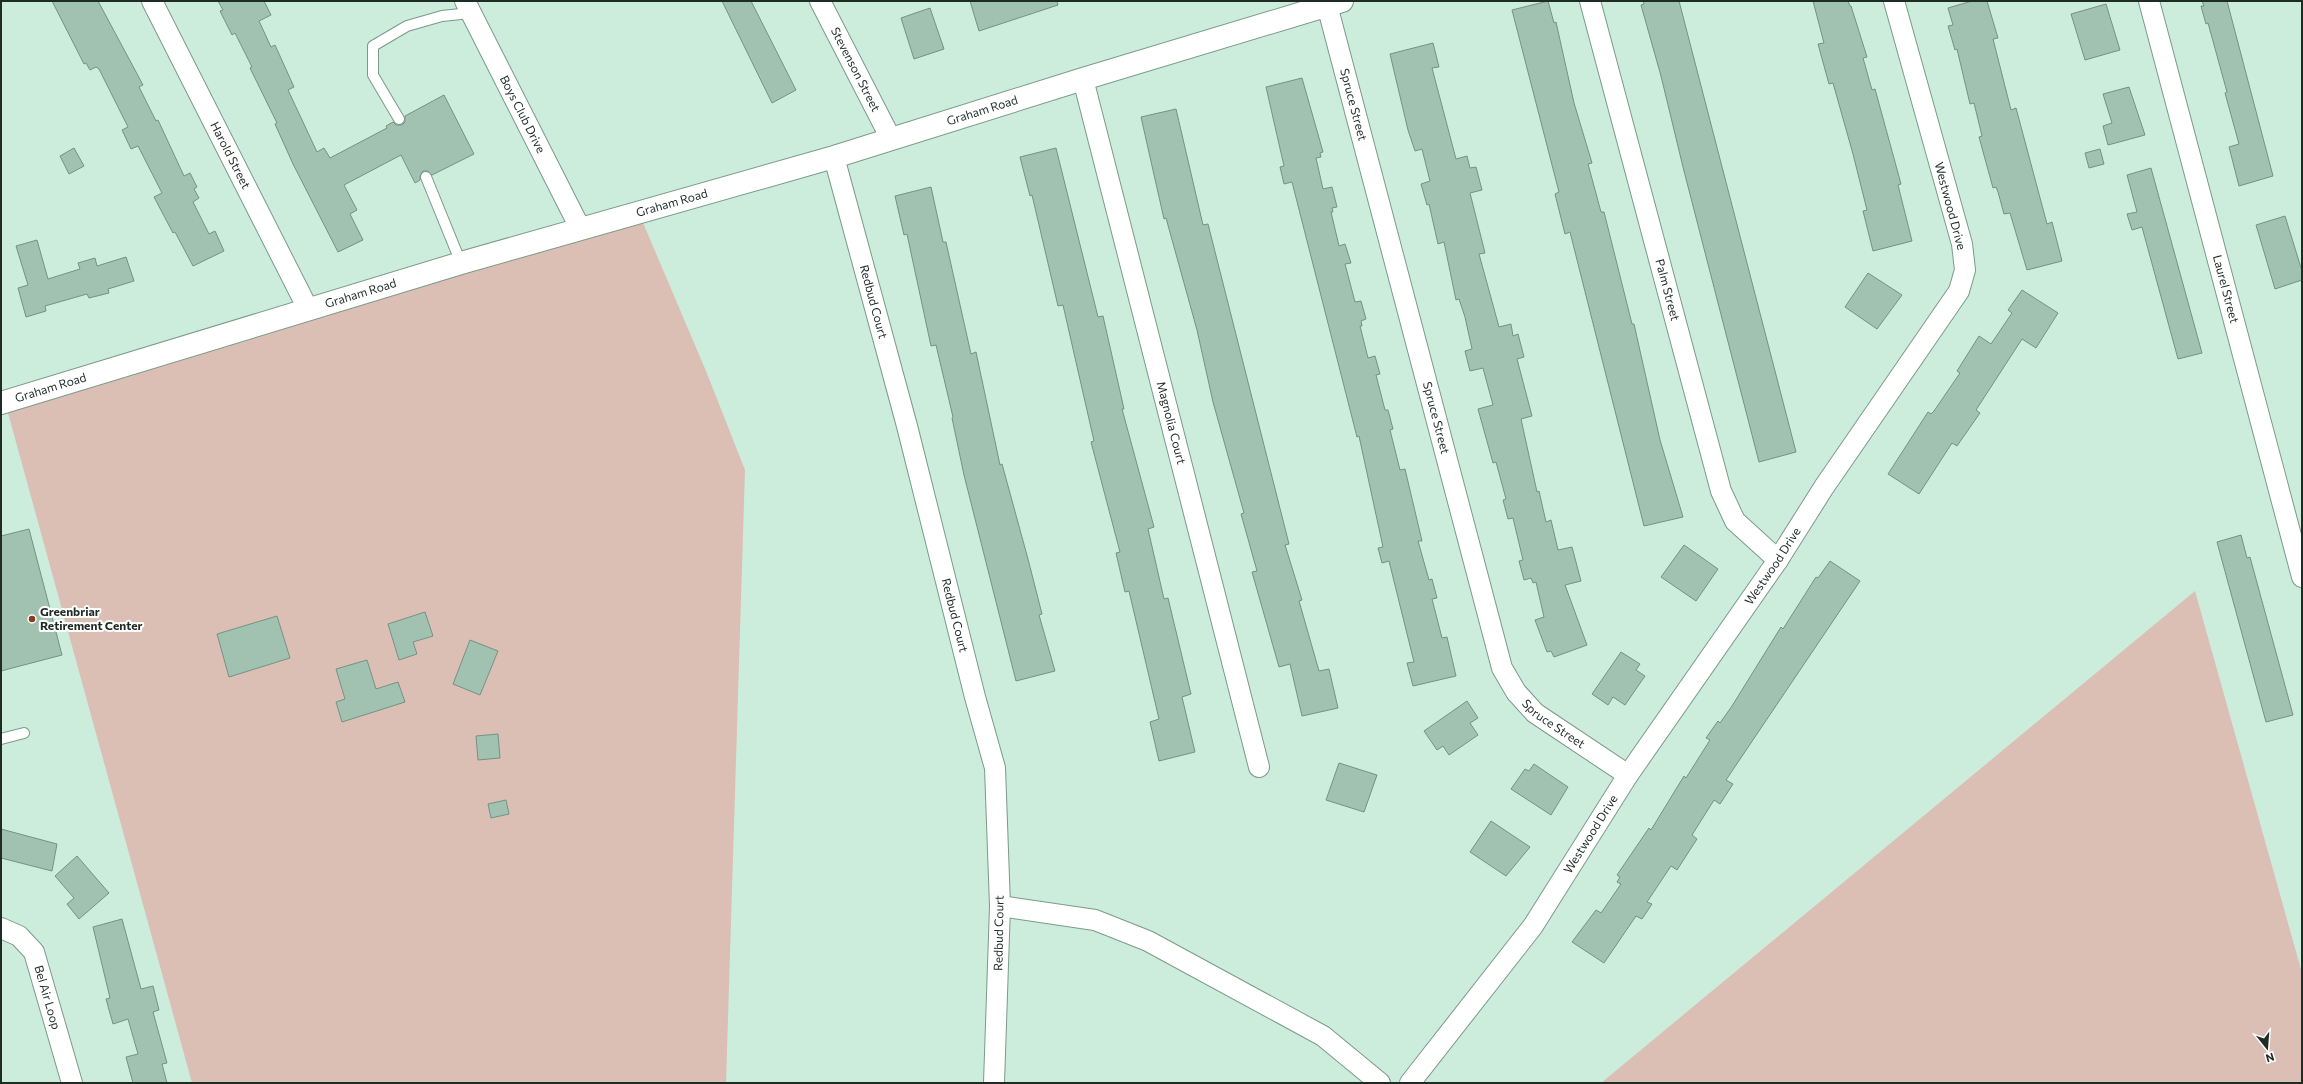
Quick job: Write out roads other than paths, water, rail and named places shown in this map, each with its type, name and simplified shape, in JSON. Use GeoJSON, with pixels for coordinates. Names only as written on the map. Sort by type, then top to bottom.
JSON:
{"type":"FeatureCollection","features":[{"type":"Feature","properties":{"kind":"main road","name":"Graham Road"},"geometry":{"type":"LineString","coordinates":[[1,403],[580,228],[834,157],[1083,79],[1334,3]]}},
{"type":"Feature","properties":{"kind":"street","name":"Harold Street"},"geometry":{"type":"LineString","coordinates":[[152,1],[308,309]]}},
{"type":"Feature","properties":{"kind":"street","name":"Stevenson Street"},"geometry":{"type":"LineString","coordinates":[[820,1],[891,139]]}},
{"type":"Feature","properties":{"kind":"street","name":"Palm Street"},"geometry":{"type":"LineString","coordinates":[[1590,1],[1721,491],[1735,521],[1778,560]]}},
{"type":"Feature","properties":{"kind":"street","name":"Westwood Drive"},"geometry":{"type":"LineString","coordinates":[[1410,1083],[1533,926],[1628,775],[1778,560],[1824,487],[1959,291],[1965,270],[1962,244],[1894,1]]}},
{"type":"Feature","properties":{"kind":"street","name":"Laurel Street"},"geometry":{"type":"LineString","coordinates":[[2149,1],[2302,577]]}},
{"type":"Feature","properties":{"kind":"street","name":"Spruce Street"},"geometry":{"type":"LineString","coordinates":[[1334,3],[1502,668],[1516,692],[1535,712],[1628,775]]}},
{"type":"Feature","properties":{"kind":"street","name":"Boys Club Drive"},"geometry":{"type":"LineString","coordinates":[[468,7],[580,228]]}},
{"type":"Feature","properties":{"kind":"street","name":"Magnolia Court"},"geometry":{"type":"LineString","coordinates":[[1083,79],[1259,767]]}},
{"type":"Feature","properties":{"kind":"street","name":"Redbud Court"},"geometry":{"type":"LineString","coordinates":[[834,157],[907,426],[975,697],[995,768],[1000,906],[994,1083]]}},
{"type":"Feature","properties":{"kind":"street"},"geometry":{"type":"LineString","coordinates":[[1000,906],[1095,920],[1148,941],[1323,1036],[1380,1083]]}},
{"type":"Feature","properties":{"kind":"street","name":"Bel Air Loop"},"geometry":{"type":"LineString","coordinates":[[1,928],[19,936],[34,952],[72,1083]]}},
{"type":"Feature","properties":{"kind":"lane"},"geometry":{"type":"LineString","coordinates":[[399,119],[373,75],[372,46],[407,26],[468,7]]}},
{"type":"Feature","properties":{"kind":"lane"},"geometry":{"type":"LineString","coordinates":[[426,177],[462,263]]}},
{"type":"Feature","properties":{"kind":"lane"},"geometry":{"type":"LineString","coordinates":[[1,739],[24,733]]}},
{"type":"Feature","properties":{"kind":"place","name":"Greenbriar Retirement Center"},"geometry":{"type":"Point","coordinates":[32,619]}}]}
